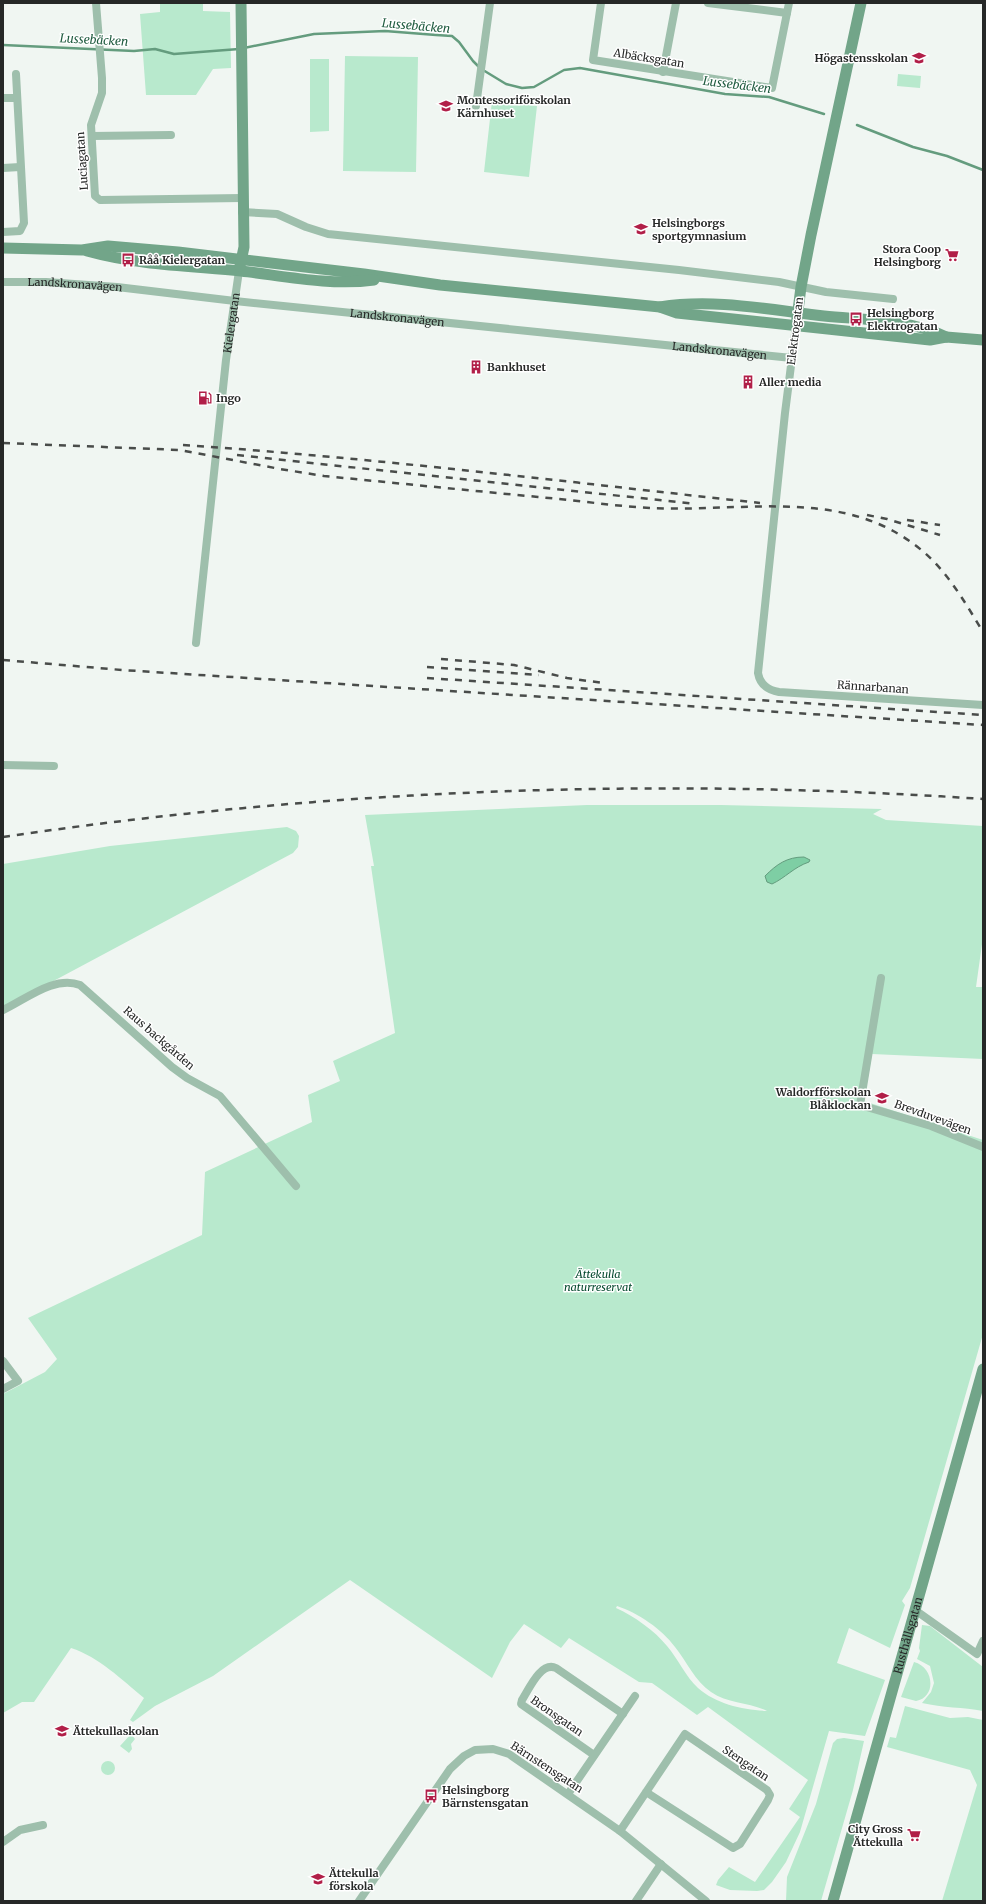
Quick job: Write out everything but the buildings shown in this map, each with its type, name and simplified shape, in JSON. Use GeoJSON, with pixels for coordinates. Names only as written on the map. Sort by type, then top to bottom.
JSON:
{"type":"FeatureCollection","features":[{"type":"Feature","properties":{"kind":"main road","name":"Kielergatan"},"geometry":{"type":"LineString","coordinates":[[240,271],[244,247],[242,212],[241,3]]}},
{"type":"Feature","properties":{"kind":"main road","name":"Elektrogatan"},"geometry":{"type":"LineString","coordinates":[[796,326],[801,287],[861,3]]}},
{"type":"Feature","properties":{"kind":"main road"},"geometry":{"type":"LineString","coordinates":[[3,248],[82,250],[108,246],[364,274],[385,278],[660,307],[677,313],[796,326],[930,340],[946,337],[983,340]]}},
{"type":"Feature","properties":{"kind":"main road"},"geometry":{"type":"LineString","coordinates":[[82,250],[128,260],[317,280],[363,281],[385,278]]}},
{"type":"Feature","properties":{"kind":"main road"},"geometry":{"type":"LineString","coordinates":[[660,307],[679,304],[710,304],[798,312],[907,325],[932,330],[946,337]]}},
{"type":"Feature","properties":{"kind":"main road","name":"Rusthållsgatan"},"geometry":{"type":"LineString","coordinates":[[833,1901],[983,1369]]}},
{"type":"Feature","properties":{"kind":"street","name":"Luciagatan"},"geometry":{"type":"LineString","coordinates":[[96,3],[102,93],[91,125],[95,196],[100,200],[242,198]]}},
{"type":"Feature","properties":{"kind":"street"},"geometry":{"type":"LineString","coordinates":[[476,106],[490,3]]}},
{"type":"Feature","properties":{"kind":"street","name":"Albäcksgatan"},"geometry":{"type":"LineString","coordinates":[[601,3],[592,60],[772,88],[787,13]]}},
{"type":"Feature","properties":{"kind":"street"},"geometry":{"type":"LineString","coordinates":[[663,72],[676,3]]}},
{"type":"Feature","properties":{"kind":"street"},"geometry":{"type":"LineString","coordinates":[[708,3],[787,13],[789,3]]}},
{"type":"Feature","properties":{"kind":"street"},"geometry":{"type":"LineString","coordinates":[[3,232],[18,231],[23,227],[16,74]]}},
{"type":"Feature","properties":{"kind":"street"},"geometry":{"type":"LineString","coordinates":[[3,98],[16,98]]}},
{"type":"Feature","properties":{"kind":"street"},"geometry":{"type":"LineString","coordinates":[[92,136],[171,135]]}},
{"type":"Feature","properties":{"kind":"street"},"geometry":{"type":"LineString","coordinates":[[3,168],[20,167]]}},
{"type":"Feature","properties":{"kind":"street"},"geometry":{"type":"LineString","coordinates":[[242,212],[277,214],[306,227],[328,234],[679,270],[779,282],[826,292],[893,299]]}},
{"type":"Feature","properties":{"kind":"street","name":"Kielergatan"},"geometry":{"type":"LineString","coordinates":[[196,642],[226,360],[240,271]]}},
{"type":"Feature","properties":{"kind":"street","name":"Landskronavägen"},"geometry":{"type":"LineString","coordinates":[[3,282],[46,282],[117,286],[235,300],[792,358]]}},
{"type":"Feature","properties":{"kind":"street","name":"Elektrogatan"},"geometry":{"type":"LineString","coordinates":[[764,686],[758,673],[796,326]]}},
{"type":"Feature","properties":{"kind":"street","name":"Rännarbanan"},"geometry":{"type":"LineString","coordinates":[[764,686],[779,692],[983,705]]}},
{"type":"Feature","properties":{"kind":"street"},"geometry":{"type":"LineString","coordinates":[[3,765],[54,766]]}},
{"type":"Feature","properties":{"kind":"street","name":"Brevduvevägen"},"geometry":{"type":"LineString","coordinates":[[881,978],[860,1105],[931,1126],[983,1147]]}},
{"type":"Feature","properties":{"kind":"street","name":"Raus backgården"},"geometry":{"type":"LineString","coordinates":[[3,1010],[53,984],[65,982],[80,985],[172,1067],[187,1078],[220,1096],[296,1186]]}},
{"type":"Feature","properties":{"kind":"street"},"geometry":{"type":"LineString","coordinates":[[3,1361],[18,1381],[3,1389]]}},
{"type":"Feature","properties":{"kind":"street"},"geometry":{"type":"LineString","coordinates":[[915,1610],[977,1654],[983,1641]]}},
{"type":"Feature","properties":{"kind":"street","name":"Bronsgatan"},"geometry":{"type":"LineString","coordinates":[[594,1755],[521,1704],[522,1700],[543,1668],[550,1666],[556,1668],[622,1714]]}},
{"type":"Feature","properties":{"kind":"street"},"geometry":{"type":"LineString","coordinates":[[568,1794],[622,1714],[636,1696]]}},
{"type":"Feature","properties":{"kind":"street","name":"Stengatan"},"geometry":{"type":"LineString","coordinates":[[620,1831],[646,1792],[685,1734],[767,1790],[770,1795],[740,1844],[733,1848],[646,1792]]}},
{"type":"Feature","properties":{"kind":"street","name":"Bärnstensgatan"},"geometry":{"type":"LineString","coordinates":[[359,1901],[450,1769],[469,1752],[487,1748],[505,1752],[568,1794],[620,1831],[706,1901]]}},
{"type":"Feature","properties":{"kind":"street"},"geometry":{"type":"LineString","coordinates":[[3,1842],[20,1830],[43,1826]]}},
{"type":"Feature","properties":{"kind":"street"},"geometry":{"type":"LineString","coordinates":[[636,1901],[661,1864]]}},
{"type":"Feature","properties":{"kind":"green space"},"geometry":{"type":"Polygon","coordinates":[[[160,3],[203,3],[203,11],[230,12],[231,68],[213,69],[196,95],[146,95],[140,14],[160,12],[160,3]]]}},
{"type":"Feature","properties":{"kind":"green space"},"geometry":{"type":"Polygon","coordinates":[[[345,56],[418,57],[416,172],[343,171],[345,56]]]}},
{"type":"Feature","properties":{"kind":"green space"},"geometry":{"type":"Polygon","coordinates":[[[310,59],[329,59],[329,131],[310,132],[310,59]]]}},
{"type":"Feature","properties":{"kind":"green space"},"geometry":{"type":"Polygon","coordinates":[[[898,74],[921,76],[920,88],[897,86],[898,74]]]}},
{"type":"Feature","properties":{"kind":"green space"},"geometry":{"type":"Polygon","coordinates":[[[492,101],[537,106],[529,177],[484,172],[492,101]]]}},
{"type":"Feature","properties":{"kind":"green space","name":"Ättekulla naturreservat"},"geometry":{"type":"Polygon","coordinates":[[[587,805],[721,805],[882,809],[873,814],[886,820],[983,826],[983,937],[976,987],[983,987],[983,1059],[872,1054],[864,1101],[983,1140],[983,1334],[910,1588],[902,1601],[905,1605],[890,1648],[849,1628],[837,1663],[885,1680],[865,1736],[829,1731],[800,1832],[786,1862],[772,1882],[764,1890],[730,1890],[716,1885],[718,1880],[729,1867],[755,1882],[800,1817],[789,1809],[808,1780],[708,1707],[697,1715],[652,1683],[639,1682],[569,1638],[561,1648],[524,1624],[510,1642],[492,1678],[350,1580],[213,1676],[155,1706],[133,1722],[130,1720],[144,1698],[101,1663],[71,1648],[34,1702],[22,1702],[3,1713],[3,1394],[45,1372],[57,1359],[28,1318],[202,1235],[205,1172],[312,1122],[308,1095],[340,1081],[333,1061],[395,1033],[371,866],[374,866],[365,815],[587,805]],[[617,1606],[616,1608],[650,1629],[662,1640],[694,1684],[705,1694],[721,1702],[739,1708],[767,1711],[724,1699],[705,1688],[670,1640],[649,1622],[617,1606]]]}},
{"type":"Feature","properties":{"kind":"green space"},"geometry":{"type":"Polygon","coordinates":[[[287,827],[296,831],[299,836],[298,847],[293,853],[3,1008],[3,864],[110,846],[287,827]]]}},
{"type":"Feature","properties":{"kind":"green space"},"geometry":{"type":"Polygon","coordinates":[[[922,1625],[930,1626],[983,1667],[983,1711],[922,1703],[931,1692],[934,1683],[930,1666],[917,1659],[920,1651],[919,1648],[922,1625]]]}},
{"type":"Feature","properties":{"kind":"green space"},"geometry":{"type":"Polygon","coordinates":[[[914,1662],[921,1665],[926,1670],[929,1675],[930,1682],[930,1688],[927,1694],[923,1698],[916,1701],[901,1697],[914,1662]]]}},
{"type":"Feature","properties":{"kind":"green space"},"geometry":{"type":"Polygon","coordinates":[[[905,1706],[950,1718],[968,1717],[983,1720],[983,1901],[942,1901],[977,1785],[970,1770],[887,1747],[890,1737],[896,1738],[905,1706]]]}},
{"type":"Feature","properties":{"kind":"green space"},"geometry":{"type":"Polygon","coordinates":[[[131,1734],[135,1739],[131,1744],[132,1749],[129,1753],[120,1746],[131,1734]]]}},
{"type":"Feature","properties":{"kind":"green space"},"geometry":{"type":"Polygon","coordinates":[[[844,1738],[864,1741],[853,1790],[821,1901],[786,1901],[787,1877],[816,1804],[833,1743],[837,1739],[844,1738]]]}},
{"type":"Feature","properties":{"kind":"green space"},"geometry":{"type":"Polygon","coordinates":[[[108,1761],[113,1763],[115,1768],[113,1773],[108,1775],[103,1773],[101,1768],[103,1763],[108,1761]]]}},
{"type":"Feature","properties":{"kind":"shaded area"},"geometry":{"type":"Polygon","coordinates":[[[804,857],[810,860],[809,862],[772,884],[767,882],[765,876],[778,865],[792,858],[804,857]]]}},
{"type":"Feature","properties":{"kind":"waterway","name":"Lussebäcken"},"geometry":{"type":"LineString","coordinates":[[244,48],[314,34],[385,31],[452,36],[459,42],[479,67]]}},
{"type":"Feature","properties":{"kind":"waterway","name":"Lussebäcken"},"geometry":{"type":"LineString","coordinates":[[3,45],[134,51],[155,49],[174,54],[239,49]]}},
{"type":"Feature","properties":{"kind":"waterway","name":"Lussebäcken"},"geometry":{"type":"LineString","coordinates":[[483,70],[506,84],[522,88],[534,87],[564,70],[580,68],[725,94],[769,97],[824,114]]}},
{"type":"Feature","properties":{"kind":"waterway","name":"Lussebäcken"},"geometry":{"type":"LineString","coordinates":[[857,125],[913,147],[947,156],[983,170]]}},
{"type":"Feature","properties":{"kind":"railway"},"geometry":{"type":"LineString","coordinates":[[3,443],[180,450],[324,476],[637,507],[680,509],[768,506],[826,510],[854,516],[881,525],[915,545],[929,557],[952,583],[983,632]]}},
{"type":"Feature","properties":{"kind":"railway"},"geometry":{"type":"LineString","coordinates":[[183,445],[255,450],[400,464],[760,503]]}},
{"type":"Feature","properties":{"kind":"railway"},"geometry":{"type":"LineString","coordinates":[[237,455],[696,504]]}},
{"type":"Feature","properties":{"kind":"railway"},"geometry":{"type":"LineString","coordinates":[[867,515],[887,519],[940,535]]}},
{"type":"Feature","properties":{"kind":"railway"},"geometry":{"type":"LineString","coordinates":[[907,520],[940,525]]}},
{"type":"Feature","properties":{"kind":"railway"},"geometry":{"type":"LineString","coordinates":[[441,659],[514,665],[567,678],[603,683]]}},
{"type":"Feature","properties":{"kind":"railway"},"geometry":{"type":"LineString","coordinates":[[3,660],[122,670],[983,725]]}},
{"type":"Feature","properties":{"kind":"railway"},"geometry":{"type":"LineString","coordinates":[[427,667],[539,675]]}},
{"type":"Feature","properties":{"kind":"railway"},"geometry":{"type":"LineString","coordinates":[[427,678],[983,715]]}},
{"type":"Feature","properties":{"kind":"railway"},"geometry":{"type":"LineString","coordinates":[[3,837],[125,821],[247,808],[369,798],[492,792],[615,789],[737,789],[860,792],[983,799]]}},
{"type":"Feature","properties":{"kind":"place","name":"Högastensskolan"},"geometry":{"type":"Point","coordinates":[919,58]}},
{"type":"Feature","properties":{"kind":"place","name":"Montessoriförskolan Kärnhuset"},"geometry":{"type":"Point","coordinates":[446,106]}},
{"type":"Feature","properties":{"kind":"place","name":"Helsingborgs sportgymnasium"},"geometry":{"type":"Point","coordinates":[641,229]}},
{"type":"Feature","properties":{"kind":"place","name":"Stora Coop Helsingborg"},"geometry":{"type":"Point","coordinates":[952,255]}},
{"type":"Feature","properties":{"kind":"place","name":"Råå Kielergatan"},"geometry":{"type":"Point","coordinates":[128,260]}},
{"type":"Feature","properties":{"kind":"place","name":"Helsingborg Elektrogatan"},"geometry":{"type":"Point","coordinates":[856,319]}},
{"type":"Feature","properties":{"kind":"place","name":"Bankhuset"},"geometry":{"type":"Point","coordinates":[476,367]}},
{"type":"Feature","properties":{"kind":"place","name":"Aller media"},"geometry":{"type":"Point","coordinates":[748,382]}},
{"type":"Feature","properties":{"kind":"place","name":"Ingo"},"geometry":{"type":"Point","coordinates":[205,398]}},
{"type":"Feature","properties":{"kind":"place","name":"Waldorfförskolan Blåklockan"},"geometry":{"type":"Point","coordinates":[882,1098]}},
{"type":"Feature","properties":{"kind":"place","name":"Ättekullaskolan"},"geometry":{"type":"Point","coordinates":[62,1731]}},
{"type":"Feature","properties":{"kind":"place","name":"Helsingborg Bärnstensgatan"},"geometry":{"type":"Point","coordinates":[431,1796]}},
{"type":"Feature","properties":{"kind":"place","name":"City Gross Ättekulla"},"geometry":{"type":"Point","coordinates":[914,1835]}},
{"type":"Feature","properties":{"kind":"place","name":"Ättekulla förskola"},"geometry":{"type":"Point","coordinates":[318,1879]}}]}
